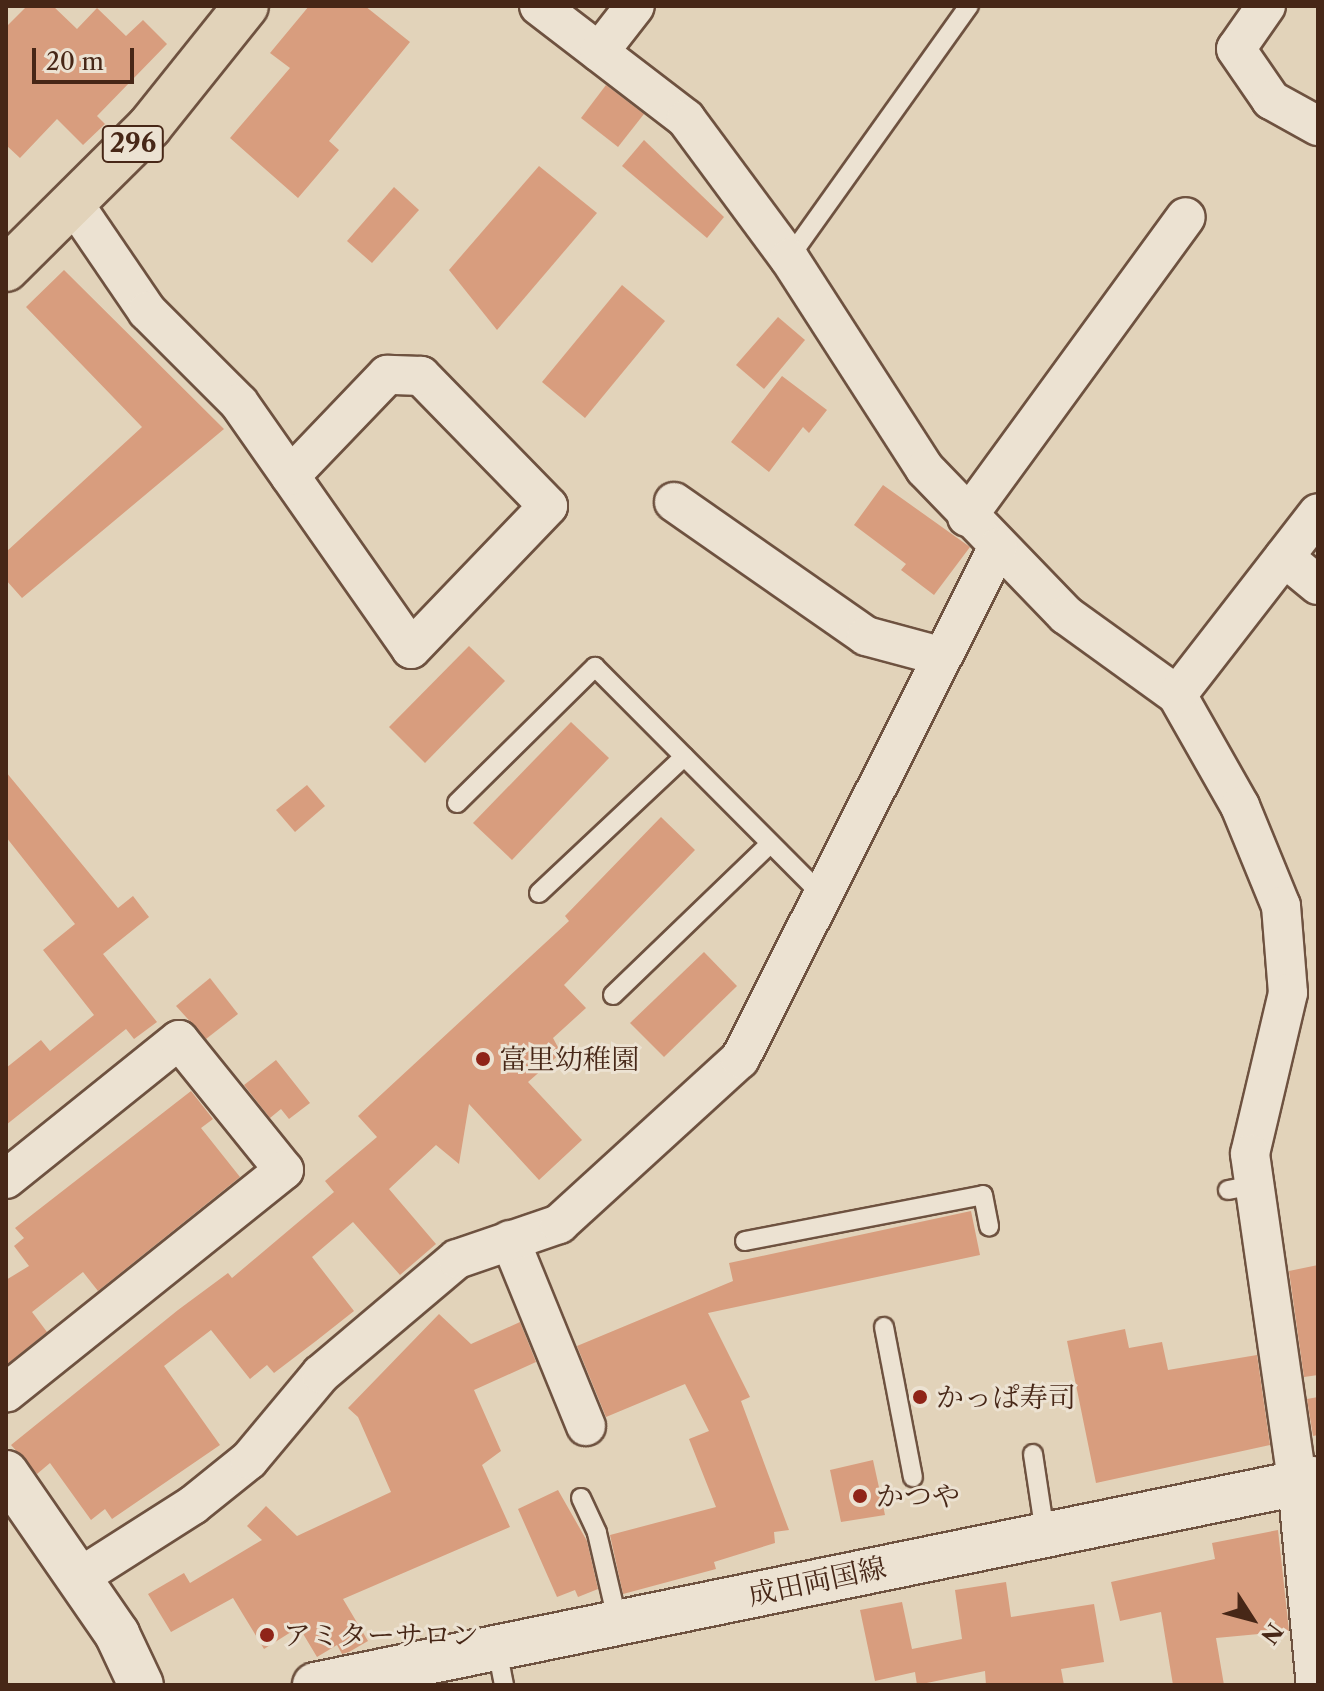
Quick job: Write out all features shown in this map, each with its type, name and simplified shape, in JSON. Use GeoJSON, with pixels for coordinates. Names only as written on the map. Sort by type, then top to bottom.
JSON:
{"type":"FeatureCollection","features":[{"type":"Feature","properties":{"kind":"highway","name":"296"},"geometry":{"type":"LineString","coordinates":[[6,269],[149,127],[246,6]]}},
{"type":"Feature","properties":{"kind":"main road"},"geometry":{"type":"LineString","coordinates":[[6,1473],[80,1577],[141,1685]]}},
{"type":"Feature","properties":{"kind":"main road","name":"成田両国線"},"geometry":{"type":"LineString","coordinates":[[315,1685],[500,1667],[618,1623],[1308,1480]]}},
{"type":"Feature","properties":{"kind":"street"},"geometry":{"type":"LineString","coordinates":[[539,6],[686,119],[789,258],[925,469],[967,517],[1066,615],[1177,695],[1240,806],[1281,906],[1288,993],[1241,1187],[1308,1480],[1316,1685]]}},
{"type":"Feature","properties":{"kind":"street"},"geometry":{"type":"LineString","coordinates":[[599,52],[635,6]]}},
{"type":"Feature","properties":{"kind":"street"},"geometry":{"type":"LineString","coordinates":[[1266,6],[1236,49],[1271,100],[1318,126]]}},
{"type":"Feature","properties":{"kind":"street"},"geometry":{"type":"LineString","coordinates":[[74,204],[147,311],[239,403],[290,476],[411,649],[548,506],[421,376],[387,375],[290,476]]}},
{"type":"Feature","properties":{"kind":"street"},"geometry":{"type":"LineString","coordinates":[[967,517],[1186,217]]}},
{"type":"Feature","properties":{"kind":"street"},"geometry":{"type":"LineString","coordinates":[[674,502],[866,636],[940,656]]}},
{"type":"Feature","properties":{"kind":"street"},"geometry":{"type":"LineString","coordinates":[[1177,695],[1318,513]]}},
{"type":"Feature","properties":{"kind":"street"},"geometry":{"type":"LineString","coordinates":[[80,1577],[193,1505],[249,1460],[321,1374],[457,1259],[559,1224],[740,1059],[940,656],[998,547]]}},
{"type":"Feature","properties":{"kind":"street"},"geometry":{"type":"LineString","coordinates":[[1284,557],[1318,585]]}},
{"type":"Feature","properties":{"kind":"street"},"geometry":{"type":"LineString","coordinates":[[6,1179],[179,1040],[284,1170],[6,1393]]}},
{"type":"Feature","properties":{"kind":"street"},"geometry":{"type":"LineString","coordinates":[[510,1240],[586,1426]]}},
{"type":"Feature","properties":{"kind":"lane"},"geometry":{"type":"LineString","coordinates":[[789,258],[969,6]]}},
{"type":"Feature","properties":{"kind":"lane"},"geometry":{"type":"LineString","coordinates":[[457,803],[595,667],[823,896]]}},
{"type":"Feature","properties":{"kind":"lane"},"geometry":{"type":"LineString","coordinates":[[539,893],[684,757]]}},
{"type":"Feature","properties":{"kind":"lane"},"geometry":{"type":"LineString","coordinates":[[613,995],[770,844]]}},
{"type":"Feature","properties":{"kind":"lane"},"geometry":{"type":"LineString","coordinates":[[745,1241],[983,1195],[989,1226]]}},
{"type":"Feature","properties":{"kind":"lane"},"geometry":{"type":"LineString","coordinates":[[884,1327],[913,1477]]}},
{"type":"Feature","properties":{"kind":"lane"},"geometry":{"type":"LineString","coordinates":[[1033,1454],[1045,1533]]}},
{"type":"Feature","properties":{"kind":"lane"},"geometry":{"type":"LineString","coordinates":[[581,1498],[597,1533],[618,1623]]}},
{"type":"Feature","properties":{"kind":"building"},"geometry":{"type":"Polygon","coordinates":[[[27,6],[53,6],[77,29],[97,8],[126,36],[143,20],[167,44],[97,116],[105,124],[83,145],[57,119],[20,158],[6,145],[6,27],[27,6]]]}},
{"type":"Feature","properties":{"kind":"building"},"geometry":{"type":"Polygon","coordinates":[[[309,6],[365,6],[410,42],[329,141],[339,150],[298,198],[230,138],[290,68],[270,53],[309,6]]]}},
{"type":"Feature","properties":{"kind":"building"},"geometry":{"type":"Polygon","coordinates":[[[606,85],[644,114],[618,147],[581,118],[606,85]]]}},
{"type":"Feature","properties":{"kind":"building"},"geometry":{"type":"Polygon","coordinates":[[[644,140],[724,217],[707,238],[622,166],[644,140]]]}},
{"type":"Feature","properties":{"kind":"building"},"geometry":{"type":"Polygon","coordinates":[[[539,166],[597,213],[497,330],[449,270],[539,166]]]}},
{"type":"Feature","properties":{"kind":"building"},"geometry":{"type":"Polygon","coordinates":[[[394,187],[419,210],[372,263],[347,241],[394,187]]]}},
{"type":"Feature","properties":{"kind":"building"},"geometry":{"type":"Polygon","coordinates":[[[64,270],[224,429],[22,598],[6,580],[6,552],[142,427],[26,307],[64,270]]]}},
{"type":"Feature","properties":{"kind":"building"},"geometry":{"type":"Polygon","coordinates":[[[622,285],[665,321],[585,418],[542,382],[622,285]]]}},
{"type":"Feature","properties":{"kind":"building"},"geometry":{"type":"Polygon","coordinates":[[[778,317],[805,340],[764,389],[736,365],[778,317]]]}},
{"type":"Feature","properties":{"kind":"building"},"geometry":{"type":"Polygon","coordinates":[[[782,376],[827,410],[809,433],[803,427],[769,472],[731,442],[782,376]]]}},
{"type":"Feature","properties":{"kind":"building"},"geometry":{"type":"Polygon","coordinates":[[[883,485],[970,547],[934,595],[901,570],[906,564],[854,525],[883,485]]]}},
{"type":"Feature","properties":{"kind":"building"},"geometry":{"type":"Polygon","coordinates":[[[469,646],[505,681],[425,763],[389,727],[469,646]]]}},
{"type":"Feature","properties":{"kind":"building"},"geometry":{"type":"Polygon","coordinates":[[[571,722],[609,758],[512,860],[473,823],[571,722]]]}},
{"type":"Feature","properties":{"kind":"building"},"geometry":{"type":"Polygon","coordinates":[[[6,772],[118,908],[133,896],[149,917],[103,954],[157,1022],[134,1039],[126,1029],[6,1125],[6,1068],[41,1040],[50,1051],[94,1015],[43,950],[75,924],[6,837],[6,772]]]}},
{"type":"Feature","properties":{"kind":"building"},"geometry":{"type":"Polygon","coordinates":[[[307,785],[325,806],[295,832],[276,810],[307,785]]]}},
{"type":"Feature","properties":{"kind":"building"},"geometry":{"type":"Polygon","coordinates":[[[661,817],[695,850],[564,985],[586,1008],[553,1038],[561,1053],[528,1082],[582,1140],[539,1180],[469,1104],[459,1164],[436,1145],[389,1189],[436,1244],[400,1275],[353,1222],[312,1257],[354,1311],[274,1373],[267,1365],[250,1379],[211,1330],[164,1366],[220,1445],[112,1519],[105,1509],[91,1520],[50,1463],[37,1474],[11,1445],[178,1310],[228,1273],[232,1278],[334,1192],[325,1181],[377,1137],[358,1116],[569,921],[565,916],[661,817]]]}},
{"type":"Feature","properties":{"kind":"building"},"geometry":{"type":"Polygon","coordinates":[[[704,952],[737,986],[664,1057],[630,1023],[704,952]]]}},
{"type":"Feature","properties":{"kind":"building"},"geometry":{"type":"Polygon","coordinates":[[[210,978],[238,1014],[206,1039],[176,1006],[210,978]]]}},
{"type":"Feature","properties":{"kind":"building"},"geometry":{"type":"Polygon","coordinates":[[[276,1060],[310,1103],[289,1119],[281,1109],[270,1118],[244,1085],[276,1060]]]}},
{"type":"Feature","properties":{"kind":"building"},"geometry":{"type":"Polygon","coordinates":[[[191,1091],[213,1119],[201,1128],[240,1177],[98,1291],[83,1272],[32,1312],[47,1332],[6,1365],[6,1280],[29,1266],[14,1246],[24,1238],[15,1228],[191,1091]]]}},
{"type":"Feature","properties":{"kind":"building"},"geometry":{"type":"Polygon","coordinates":[[[971,1211],[980,1255],[708,1313],[750,1397],[741,1401],[789,1530],[774,1532],[775,1543],[714,1562],[716,1569],[623,1594],[610,1535],[716,1507],[689,1439],[709,1431],[685,1384],[606,1417],[577,1346],[733,1281],[729,1263],[971,1211]]]}},
{"type":"Feature","properties":{"kind":"building"},"geometry":{"type":"Polygon","coordinates":[[[1318,1265],[1318,1375],[1304,1377],[1289,1271],[1318,1265]]]}},
{"type":"Feature","properties":{"kind":"building"},"geometry":{"type":"Polygon","coordinates":[[[439,1314],[471,1344],[520,1322],[536,1362],[474,1390],[501,1451],[482,1465],[510,1527],[343,1599],[368,1641],[349,1652],[342,1654],[337,1645],[317,1657],[299,1627],[264,1649],[233,1598],[171,1632],[148,1594],[184,1573],[190,1583],[262,1540],[247,1526],[266,1506],[297,1536],[391,1492],[358,1417],[348,1408],[439,1314]]]}},
{"type":"Feature","properties":{"kind":"building"},"geometry":{"type":"Polygon","coordinates":[[[1125,1329],[1129,1348],[1162,1342],[1168,1370],[1257,1355],[1270,1445],[1096,1483],[1067,1341],[1125,1329]]]}},
{"type":"Feature","properties":{"kind":"building"},"geometry":{"type":"Polygon","coordinates":[[[1318,1397],[1318,1435],[1313,1436],[1307,1399],[1318,1397]]]}},
{"type":"Feature","properties":{"kind":"building"},"geometry":{"type":"Polygon","coordinates":[[[873,1460],[885,1515],[841,1522],[830,1470],[873,1460]]]}},
{"type":"Feature","properties":{"kind":"building"},"geometry":{"type":"Polygon","coordinates":[[[558,1490],[587,1541],[598,1589],[578,1597],[575,1590],[557,1597],[518,1509],[558,1490]]]}},
{"type":"Feature","properties":{"kind":"building"},"geometry":{"type":"Polygon","coordinates":[[[1278,1530],[1289,1631],[1216,1638],[1224,1685],[1173,1685],[1161,1612],[1120,1621],[1111,1582],[1215,1559],[1212,1543],[1278,1530]]]}},
{"type":"Feature","properties":{"kind":"building"},"geometry":{"type":"Polygon","coordinates":[[[1006,1582],[1011,1617],[1094,1604],[1104,1662],[1061,1669],[1064,1685],[986,1685],[985,1671],[917,1685],[915,1672],[875,1681],[860,1610],[902,1602],[912,1649],[962,1639],[955,1590],[1006,1582]]]}},
{"type":"Feature","properties":{"kind":"place","name":"富里幼稚園"},"geometry":{"type":"Point","coordinates":[483,1059]}},
{"type":"Feature","properties":{"kind":"place","name":"かっぱ寿司"},"geometry":{"type":"Point","coordinates":[920,1397]}},
{"type":"Feature","properties":{"kind":"place","name":"かつや"},"geometry":{"type":"Point","coordinates":[860,1496]}},
{"type":"Feature","properties":{"kind":"place","name":"アミターサロン"},"geometry":{"type":"Point","coordinates":[267,1635]}}]}
